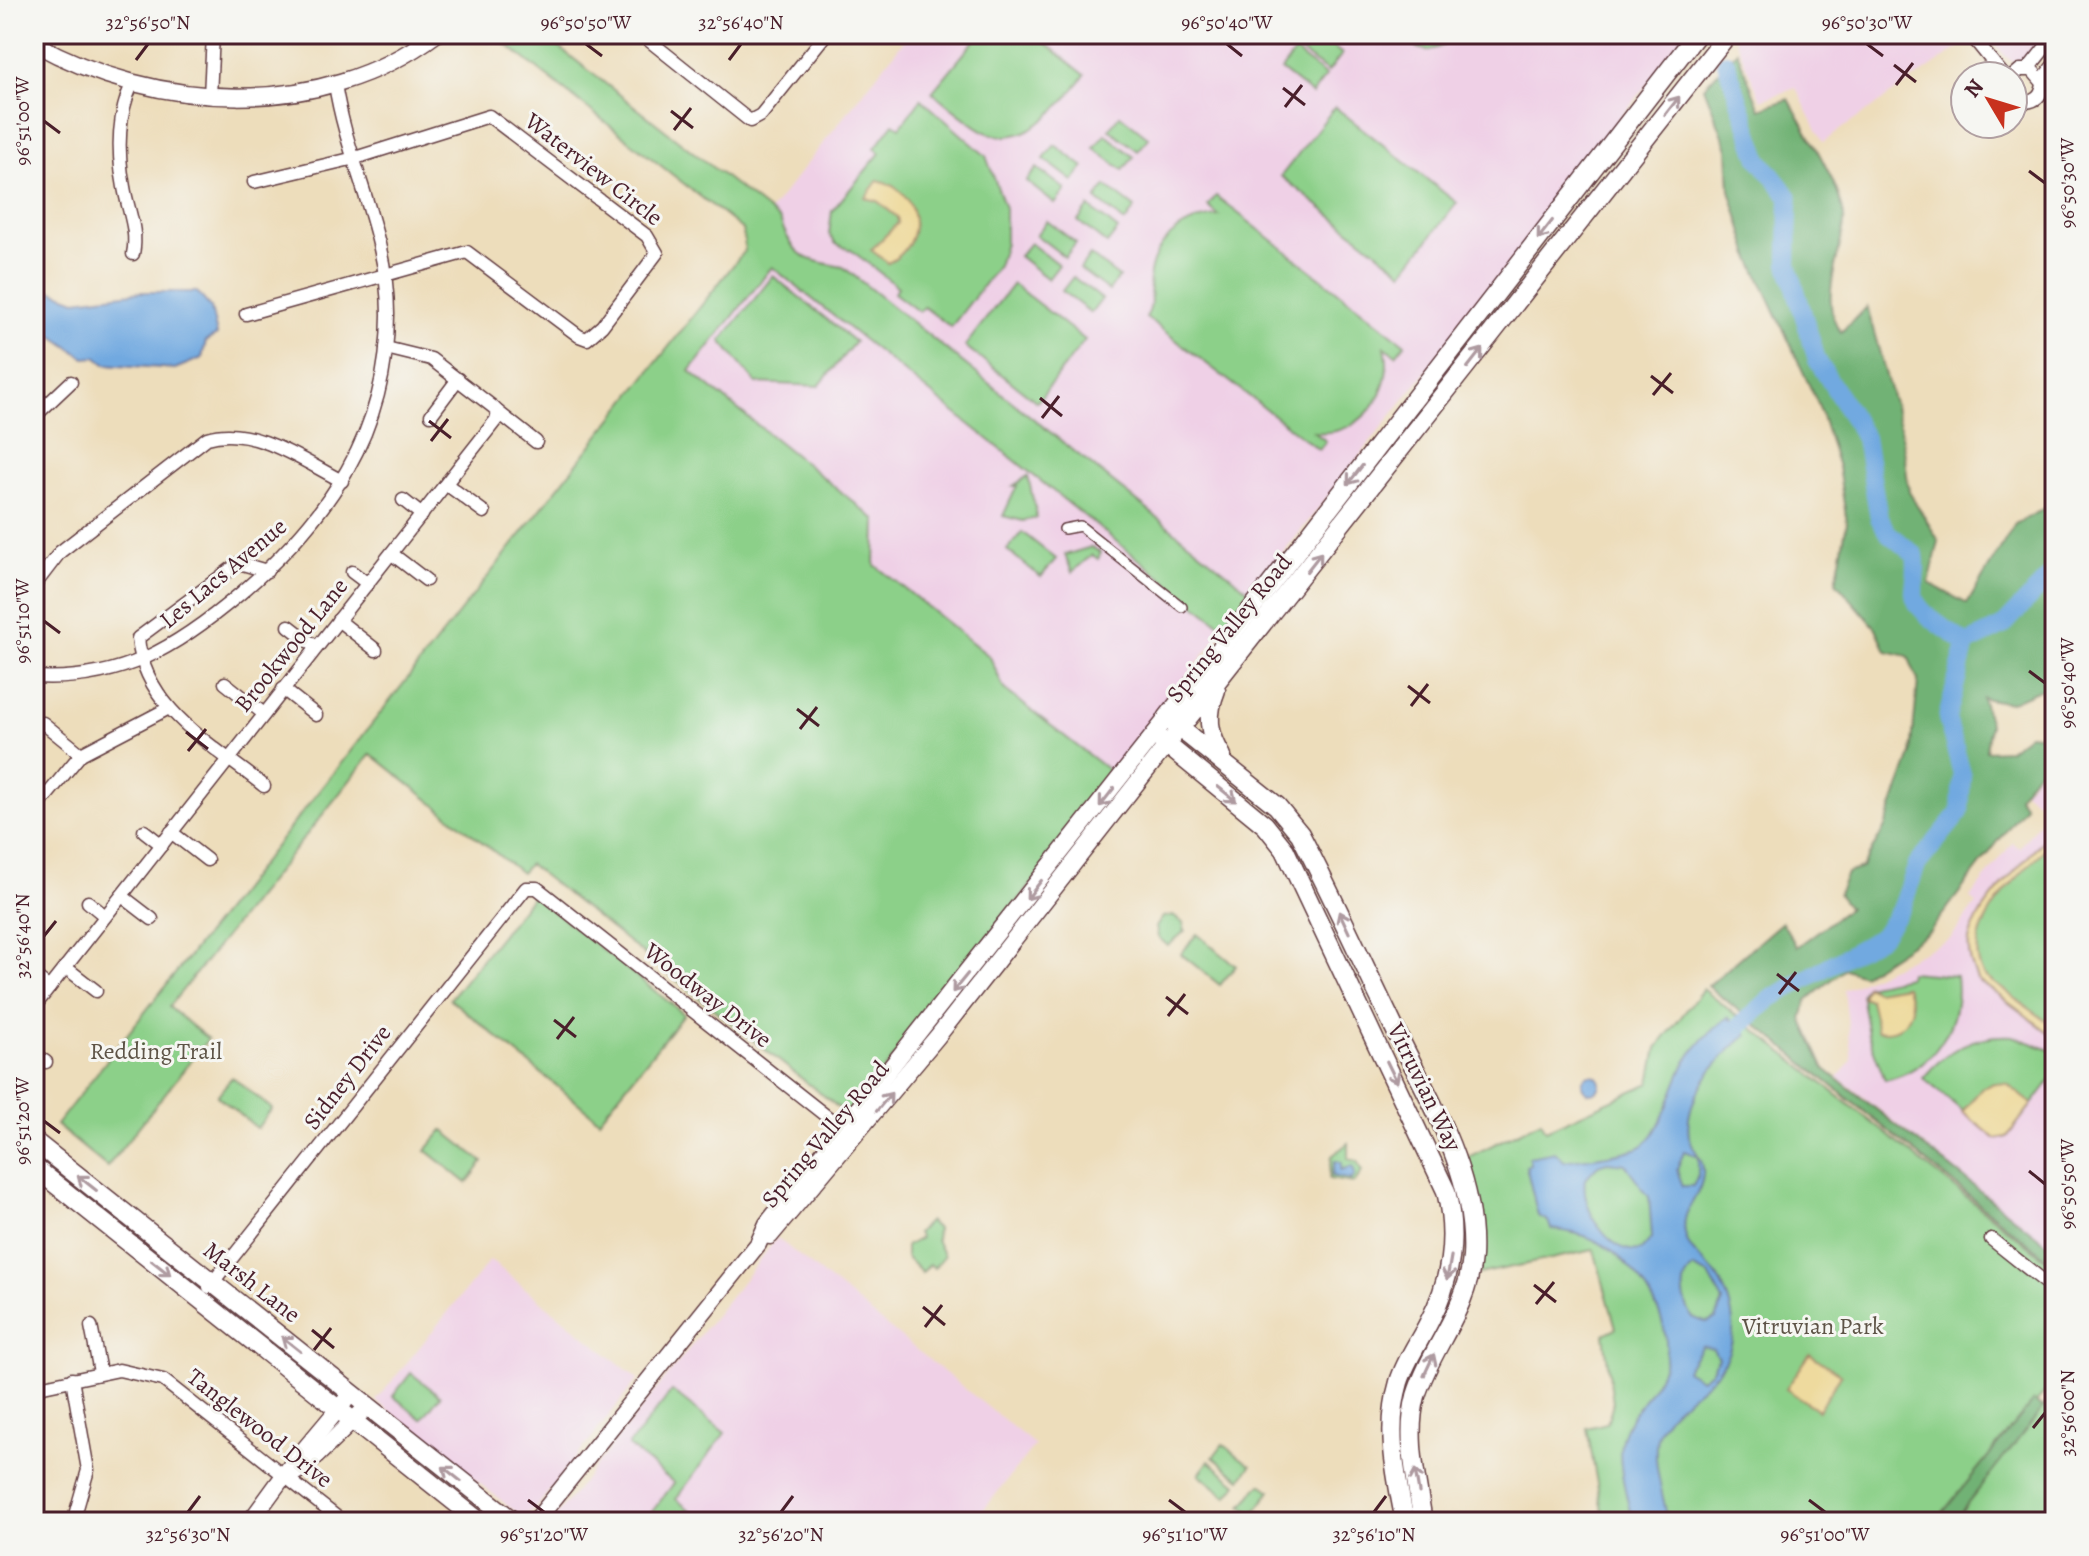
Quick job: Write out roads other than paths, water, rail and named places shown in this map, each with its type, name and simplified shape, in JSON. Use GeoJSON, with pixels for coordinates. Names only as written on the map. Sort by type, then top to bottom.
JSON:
{"type":"FeatureCollection","features":[{"type":"Feature","properties":{"kind":"main road","name":"Spring Valley Road"},"geometry":{"type":"LineString","coordinates":[[1174,723],[1223,673],[1281,588],[1697,34]]}},
{"type":"Feature","properties":{"kind":"main road","name":"Spring Valley Road"},"geometry":{"type":"LineString","coordinates":[[1174,723],[1728,34]]}},
{"type":"Feature","properties":{"kind":"main road"},"geometry":{"type":"LineString","coordinates":[[1223,673],[1209,711],[1209,725],[1212,738],[1228,765]]}},
{"type":"Feature","properties":{"kind":"main road","name":"Vitruvian Way"},"geometry":{"type":"LineString","coordinates":[[1174,723],[1277,806],[1300,834],[1441,1125],[1465,1185],[1472,1225],[1467,1286],[1457,1314],[1426,1371],[1412,1418],[1412,1453],[1423,1522]]}},
{"type":"Feature","properties":{"kind":"main road","name":"Vitruvian Way"},"geometry":{"type":"LineString","coordinates":[[1161,740],[1265,825],[1285,850],[1446,1191],[1452,1239],[1447,1280],[1438,1305],[1404,1369],[1392,1410],[1391,1436],[1405,1522]]}},
{"type":"Feature","properties":{"kind":"main road"},"geometry":{"type":"LineString","coordinates":[[1285,850],[1312,881],[1325,882]]}},
{"type":"Feature","properties":{"kind":"main road"},"geometry":{"type":"LineString","coordinates":[[1358,1002],[1377,993]]}},
{"type":"Feature","properties":{"kind":"main road","name":"Marsh Lane"},"geometry":{"type":"LineString","coordinates":[[34,1141],[514,1522]]}},
{"type":"Feature","properties":{"kind":"main road","name":"Marsh Lane"},"geometry":{"type":"LineString","coordinates":[[34,1167],[480,1522]]}},
{"type":"Feature","properties":{"kind":"main road"},"geometry":{"type":"LineString","coordinates":[[1446,1191],[1465,1185]]}},
{"type":"Feature","properties":{"kind":"street"},"geometry":{"type":"LineString","coordinates":[[210,96],[213,34]]}},
{"type":"Feature","properties":{"kind":"street"},"geometry":{"type":"LineString","coordinates":[[34,43],[108,77],[132,84],[210,96],[248,98],[335,84],[400,56],[436,34]]}},
{"type":"Feature","properties":{"kind":"street"},"geometry":{"type":"LineString","coordinates":[[641,34],[745,118],[754,119],[771,103],[826,34]]}},
{"type":"Feature","properties":{"kind":"street"},"geometry":{"type":"LineString","coordinates":[[1970,34],[1991,60]]}},
{"type":"Feature","properties":{"kind":"street"},"geometry":{"type":"LineString","coordinates":[[2029,62],[2055,35]]}},
{"type":"Feature","properties":{"kind":"street"},"geometry":{"type":"LineString","coordinates":[[1985,52],[1999,60]]}},
{"type":"Feature","properties":{"kind":"street"},"geometry":{"type":"LineString","coordinates":[[2029,101],[2041,94],[2042,80],[2055,63]]}},
{"type":"Feature","properties":{"kind":"street"},"geometry":{"type":"LineString","coordinates":[[2029,73],[2037,73],[2042,80]]}},
{"type":"Feature","properties":{"kind":"street"},"geometry":{"type":"LineString","coordinates":[[132,84],[119,121],[119,154],[135,229],[133,254]]}},
{"type":"Feature","properties":{"kind":"street","name":"Les Lacs Avenue"},"geometry":{"type":"LineString","coordinates":[[34,677],[100,675],[143,661],[193,632],[267,571],[312,526],[342,481],[363,439],[379,393],[386,348],[385,272],[335,84]]}},
{"type":"Feature","properties":{"kind":"street","name":"Waterview Circle"},"geometry":{"type":"LineString","coordinates":[[355,158],[489,116],[652,240],[657,253],[602,326],[587,339],[467,252],[385,272]]}},
{"type":"Feature","properties":{"kind":"street"},"geometry":{"type":"LineString","coordinates":[[254,182],[355,158]]}},
{"type":"Feature","properties":{"kind":"street"},"geometry":{"type":"LineString","coordinates":[[246,314],[385,272]]}},
{"type":"Feature","properties":{"kind":"street"},"geometry":{"type":"LineString","coordinates":[[386,348],[431,359],[536,442]]}},
{"type":"Feature","properties":{"kind":"street"},"geometry":{"type":"LineString","coordinates":[[431,415],[458,379]]}},
{"type":"Feature","properties":{"kind":"street"},"geometry":{"type":"LineString","coordinates":[[34,417],[71,382]]}},
{"type":"Feature","properties":{"kind":"street","name":"Brookwood Lane"},"geometry":{"type":"LineString","coordinates":[[34,1007],[392,554],[487,432],[498,412]]}},
{"type":"Feature","properties":{"kind":"street"},"geometry":{"type":"LineString","coordinates":[[34,586],[60,552],[207,438],[226,433],[248,436],[342,481]]}},
{"type":"Feature","properties":{"kind":"street"},"geometry":{"type":"LineString","coordinates":[[446,484],[484,512]]}},
{"type":"Feature","properties":{"kind":"street"},"geometry":{"type":"LineString","coordinates":[[403,500],[422,515]]}},
{"type":"Feature","properties":{"kind":"street"},"geometry":{"type":"LineString","coordinates":[[1064,529],[1080,526],[1182,607]]}},
{"type":"Feature","properties":{"kind":"street"},"geometry":{"type":"LineString","coordinates":[[392,554],[426,580]]}},
{"type":"Feature","properties":{"kind":"street"},"geometry":{"type":"LineString","coordinates":[[264,786],[169,708],[143,661],[138,638],[233,566],[246,563],[267,571]]}},
{"type":"Feature","properties":{"kind":"street"},"geometry":{"type":"LineString","coordinates":[[352,572],[368,584]]}},
{"type":"Feature","properties":{"kind":"street"},"geometry":{"type":"LineString","coordinates":[[338,620],[376,650]]}},
{"type":"Feature","properties":{"kind":"street"},"geometry":{"type":"LineString","coordinates":[[289,626],[316,647]]}},
{"type":"Feature","properties":{"kind":"street"},"geometry":{"type":"LineString","coordinates":[[225,683],[264,714]]}},
{"type":"Feature","properties":{"kind":"street"},"geometry":{"type":"LineString","coordinates":[[283,689],[316,715]]}},
{"type":"Feature","properties":{"kind":"street"},"geometry":{"type":"LineString","coordinates":[[34,811],[81,754],[169,708]]}},
{"type":"Feature","properties":{"kind":"street"},"geometry":{"type":"LineString","coordinates":[[43,723],[81,754]]}},
{"type":"Feature","properties":{"kind":"street","name":"Spring Valley Road"},"geometry":{"type":"LineString","coordinates":[[535,1522],[758,1244],[772,1235],[849,1133],[1174,723]]}},
{"type":"Feature","properties":{"kind":"street"},"geometry":{"type":"LineString","coordinates":[[144,831],[162,845]]}},
{"type":"Feature","properties":{"kind":"street"},"geometry":{"type":"LineString","coordinates":[[171,832],[207,860]]}},
{"type":"Feature","properties":{"kind":"street","name":"Woodway Drive"},"geometry":{"type":"LineString","coordinates":[[533,887],[849,1133]]}},
{"type":"Feature","properties":{"kind":"street","name":"Sidney Drive"},"geometry":{"type":"LineString","coordinates":[[199,1298],[526,888],[533,887]]}},
{"type":"Feature","properties":{"kind":"street"},"geometry":{"type":"LineString","coordinates":[[122,896],[152,919]]}},
{"type":"Feature","properties":{"kind":"street"},"geometry":{"type":"LineString","coordinates":[[88,902],[105,916]]}},
{"type":"Feature","properties":{"kind":"street"},"geometry":{"type":"LineString","coordinates":[[65,967],[96,991]]}},
{"type":"Feature","properties":{"kind":"street"},"geometry":{"type":"LineString","coordinates":[[34,976],[49,988]]}},
{"type":"Feature","properties":{"kind":"street"},"geometry":{"type":"LineString","coordinates":[[34,1054],[46,1062]]}},
{"type":"Feature","properties":{"kind":"street"},"geometry":{"type":"LineString","coordinates":[[1991,1239],[2055,1290]]}},
{"type":"Feature","properties":{"kind":"street"},"geometry":{"type":"LineString","coordinates":[[91,1326],[100,1372]]}},
{"type":"Feature","properties":{"kind":"street","name":"Tanglewood Drive"},"geometry":{"type":"LineString","coordinates":[[34,1388],[100,1372],[134,1371],[163,1380],[343,1522]]}},
{"type":"Feature","properties":{"kind":"street"},"geometry":{"type":"LineString","coordinates":[[72,1379],[88,1470],[73,1522]]}},
{"type":"Feature","properties":{"kind":"street"},"geometry":{"type":"LineString","coordinates":[[250,1522],[293,1463],[352,1393]]}},
{"type":"Feature","properties":{"kind":"street"},"geometry":{"type":"LineString","coordinates":[[285,1478],[306,1466],[355,1422],[368,1406]]}},
{"type":"Feature","properties":{"kind":"water"},"geometry":{"type":"Polygon","coordinates":[[[34,284],[76,300],[141,292],[197,292],[211,308],[217,335],[206,341],[202,358],[175,369],[105,364],[96,357],[85,358],[34,323],[34,284]]]}},
{"type":"Feature","properties":{"kind":"water"},"geometry":{"type":"Polygon","coordinates":[[[1728,1017],[1747,1035],[1715,1066],[1692,1107],[1689,1136],[1702,1164],[1703,1175],[1687,1212],[1684,1228],[1690,1247],[1712,1270],[1725,1291],[1733,1332],[1729,1352],[1721,1367],[1672,1412],[1657,1438],[1657,1469],[1668,1522],[1632,1522],[1622,1472],[1621,1443],[1629,1421],[1655,1384],[1664,1364],[1664,1328],[1648,1291],[1622,1260],[1587,1237],[1551,1229],[1548,1221],[1538,1216],[1526,1166],[1530,1165],[1529,1157],[1555,1152],[1564,1161],[1620,1153],[1646,1143],[1660,1123],[1686,1062],[1710,1032],[1728,1017]],[[1684,1151],[1677,1170],[1683,1186],[1693,1186],[1698,1176],[1698,1156],[1684,1151]],[[1607,1162],[1598,1165],[1585,1179],[1587,1203],[1592,1215],[1608,1238],[1629,1250],[1641,1250],[1652,1238],[1649,1197],[1625,1164],[1607,1162]],[[1694,1268],[1685,1278],[1684,1291],[1692,1317],[1707,1323],[1716,1319],[1723,1301],[1709,1275],[1694,1268]],[[1702,1346],[1686,1370],[1701,1379],[1711,1372],[1718,1358],[1713,1349],[1702,1346]]]}},
{"type":"Feature","properties":{"kind":"water"},"geometry":{"type":"Polygon","coordinates":[[[1591,1075],[1600,1084],[1591,1093],[1582,1084],[1591,1075]]]}},
{"type":"Feature","properties":{"kind":"water"},"geometry":{"type":"Polygon","coordinates":[[[1335,1161],[1342,1162],[1341,1170],[1353,1166],[1355,1175],[1351,1180],[1332,1176],[1335,1161]]]}},
{"type":"Feature","properties":{"kind":"waterway"},"geometry":{"type":"LineString","coordinates":[[1726,62],[1759,159],[1789,197],[1788,264],[1817,360],[1865,438],[1879,518],[1887,532],[1915,555],[1916,601],[1935,622],[1966,644]]}},
{"type":"Feature","properties":{"kind":"waterway"},"geometry":{"type":"LineString","coordinates":[[1723,1041],[1770,999],[1882,936],[1902,907],[1917,865],[1960,812],[1962,774],[1947,718],[1966,644],[2003,626],[2055,571]]}},
{"type":"Feature","properties":{"kind":"park label","name":"Redding Trail"},"geometry":{"type":"Point","coordinates":[156,1051]}},
{"type":"Feature","properties":{"kind":"park label","name":"Vitruvian Park"},"geometry":{"type":"Point","coordinates":[1813,1326]}}]}
